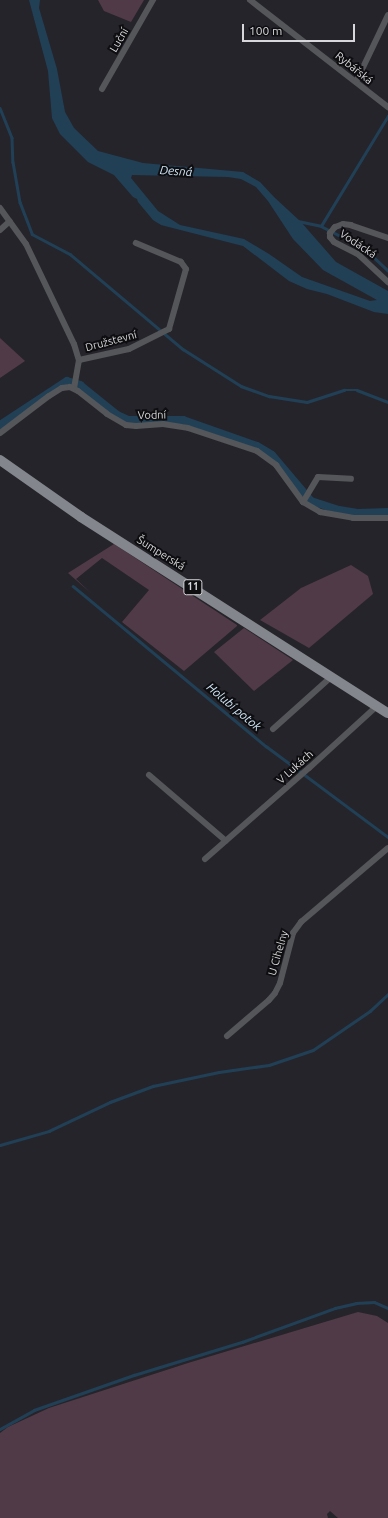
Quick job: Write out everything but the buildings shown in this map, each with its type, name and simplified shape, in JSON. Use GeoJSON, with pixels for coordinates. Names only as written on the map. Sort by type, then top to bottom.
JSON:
{"type":"FeatureCollection","features":[{"type":"Feature","properties":{"kind":"main road","name":"Šumperská"},"geometry":{"type":"LineString","coordinates":[[0,460],[80,517],[388,713]]}},
{"type":"Feature","properties":{"kind":"street","name":"Luční"},"geometry":{"type":"LineString","coordinates":[[102,89],[153,0]]}},
{"type":"Feature","properties":{"kind":"street","name":"Rybářská"},"geometry":{"type":"LineString","coordinates":[[250,0],[388,107]]}},
{"type":"Feature","properties":{"kind":"street"},"geometry":{"type":"LineString","coordinates":[[356,82],[388,16]]}},
{"type":"Feature","properties":{"kind":"street","name":"Družstevní"},"geometry":{"type":"LineString","coordinates":[[0,208],[26,244],[74,344],[79,360],[74,387]]}},
{"type":"Feature","properties":{"kind":"street"},"geometry":{"type":"LineString","coordinates":[[0,230],[10,221]]}},
{"type":"Feature","properties":{"kind":"street","name":"Vodácká"},"geometry":{"type":"LineString","coordinates":[[388,238],[351,225],[337,225],[331,231],[330,237],[334,242],[359,255],[388,282]]}},
{"type":"Feature","properties":{"kind":"street","name":"Družstevní"},"geometry":{"type":"LineString","coordinates":[[79,360],[129,349],[164,332],[170,325],[186,269],[181,262],[136,243]]}},
{"type":"Feature","properties":{"kind":"street"},"geometry":{"type":"LineString","coordinates":[[0,433],[55,392],[66,387],[74,387]]}},
{"type":"Feature","properties":{"kind":"street","name":"Vodní"},"geometry":{"type":"LineString","coordinates":[[74,387],[116,420],[126,425],[136,426],[163,424],[188,428],[257,451],[276,465],[305,498],[320,512],[337,516],[358,518],[388,518]]}},
{"type":"Feature","properties":{"kind":"street"},"geometry":{"type":"LineString","coordinates":[[305,498],[318,477],[350,479]]}},
{"type":"Feature","properties":{"kind":"street"},"geometry":{"type":"LineString","coordinates":[[274,729],[331,677]]}},
{"type":"Feature","properties":{"kind":"street","name":"V Lukách"},"geometry":{"type":"LineString","coordinates":[[205,858],[302,774],[377,706]]}},
{"type":"Feature","properties":{"kind":"street"},"geometry":{"type":"LineString","coordinates":[[149,775],[226,841]]}},
{"type":"Feature","properties":{"kind":"street","name":"U Cihelny"},"geometry":{"type":"LineString","coordinates":[[227,1036],[269,1000],[275,993],[280,983],[293,933],[301,922],[388,848]]}},
{"type":"Feature","properties":{"kind":"shaded area"},"geometry":{"type":"Polygon","coordinates":[[[98,0],[144,0],[131,22],[104,11],[98,0]]]}},
{"type":"Feature","properties":{"kind":"shaded area"},"geometry":{"type":"Polygon","coordinates":[[[0,338],[25,361],[0,378],[0,338]]]}},
{"type":"Feature","properties":{"kind":"shaded area"},"geometry":{"type":"Polygon","coordinates":[[[114,544],[237,626],[184,671],[122,622],[149,590],[102,558],[76,579],[92,594],[68,573],[114,544]]]}},
{"type":"Feature","properties":{"kind":"shaded area"},"geometry":{"type":"Polygon","coordinates":[[[351,565],[368,576],[373,594],[309,648],[260,620],[301,588],[351,565]]]}},
{"type":"Feature","properties":{"kind":"shaded area"},"geometry":{"type":"Polygon","coordinates":[[[244,628],[293,660],[254,691],[214,652],[244,628]]]}},
{"type":"Feature","properties":{"kind":"shaded area"},"geometry":{"type":"Polygon","coordinates":[[[358,1312],[377,1316],[388,1323],[388,1518],[338,1518],[330,1511],[327,1514],[328,1518],[0,1518],[0,1433],[8,1427],[49,1408],[188,1363],[358,1312]]]}},
{"type":"Feature","properties":{"kind":"water","name":"Desná"},"geometry":{"type":"Polygon","coordinates":[[[29,0],[40,0],[39,8],[57,69],[65,112],[74,128],[98,151],[143,163],[243,172],[260,182],[301,222],[336,262],[388,291],[388,314],[374,312],[327,294],[307,289],[289,281],[243,246],[161,225],[153,220],[137,199],[133,197],[114,175],[88,162],[60,134],[52,118],[48,71],[29,0]],[[132,175],[131,178],[158,211],[180,225],[244,239],[302,277],[370,301],[377,300],[323,270],[293,239],[268,201],[256,187],[241,179],[228,177],[132,175]]]}},
{"type":"Feature","properties":{"kind":"waterway"},"geometry":{"type":"LineString","coordinates":[[0,108],[12,138],[13,162],[20,202],[32,234],[70,254],[183,349],[241,386],[269,396],[307,402],[344,390],[357,390],[388,402]]}},
{"type":"Feature","properties":{"kind":"waterway"},"geometry":{"type":"LineString","coordinates":[[321,226],[388,116]]}},
{"type":"Feature","properties":{"kind":"waterway"},"geometry":{"type":"LineString","coordinates":[[298,221],[321,226],[364,248],[388,270]]}},
{"type":"Feature","properties":{"kind":"waterway"},"geometry":{"type":"LineString","coordinates":[[0,425],[67,381],[80,385],[117,415],[128,420],[183,420],[257,446],[272,455],[311,501],[339,510],[359,513],[388,512]]}},
{"type":"Feature","properties":{"kind":"waterway","name":"Holubí potok"},"geometry":{"type":"LineString","coordinates":[[73,586],[266,746],[388,837]]}},
{"type":"Feature","properties":{"kind":"waterway"},"geometry":{"type":"LineString","coordinates":[[0,1145],[49,1131],[110,1102],[153,1086],[219,1072],[269,1065],[313,1050],[370,1011],[388,994]]}},
{"type":"Feature","properties":{"kind":"waterway"},"geometry":{"type":"LineString","coordinates":[[0,1429],[34,1410],[134,1375],[242,1342],[335,1308],[356,1303],[374,1302],[388,1308]]}}]}
